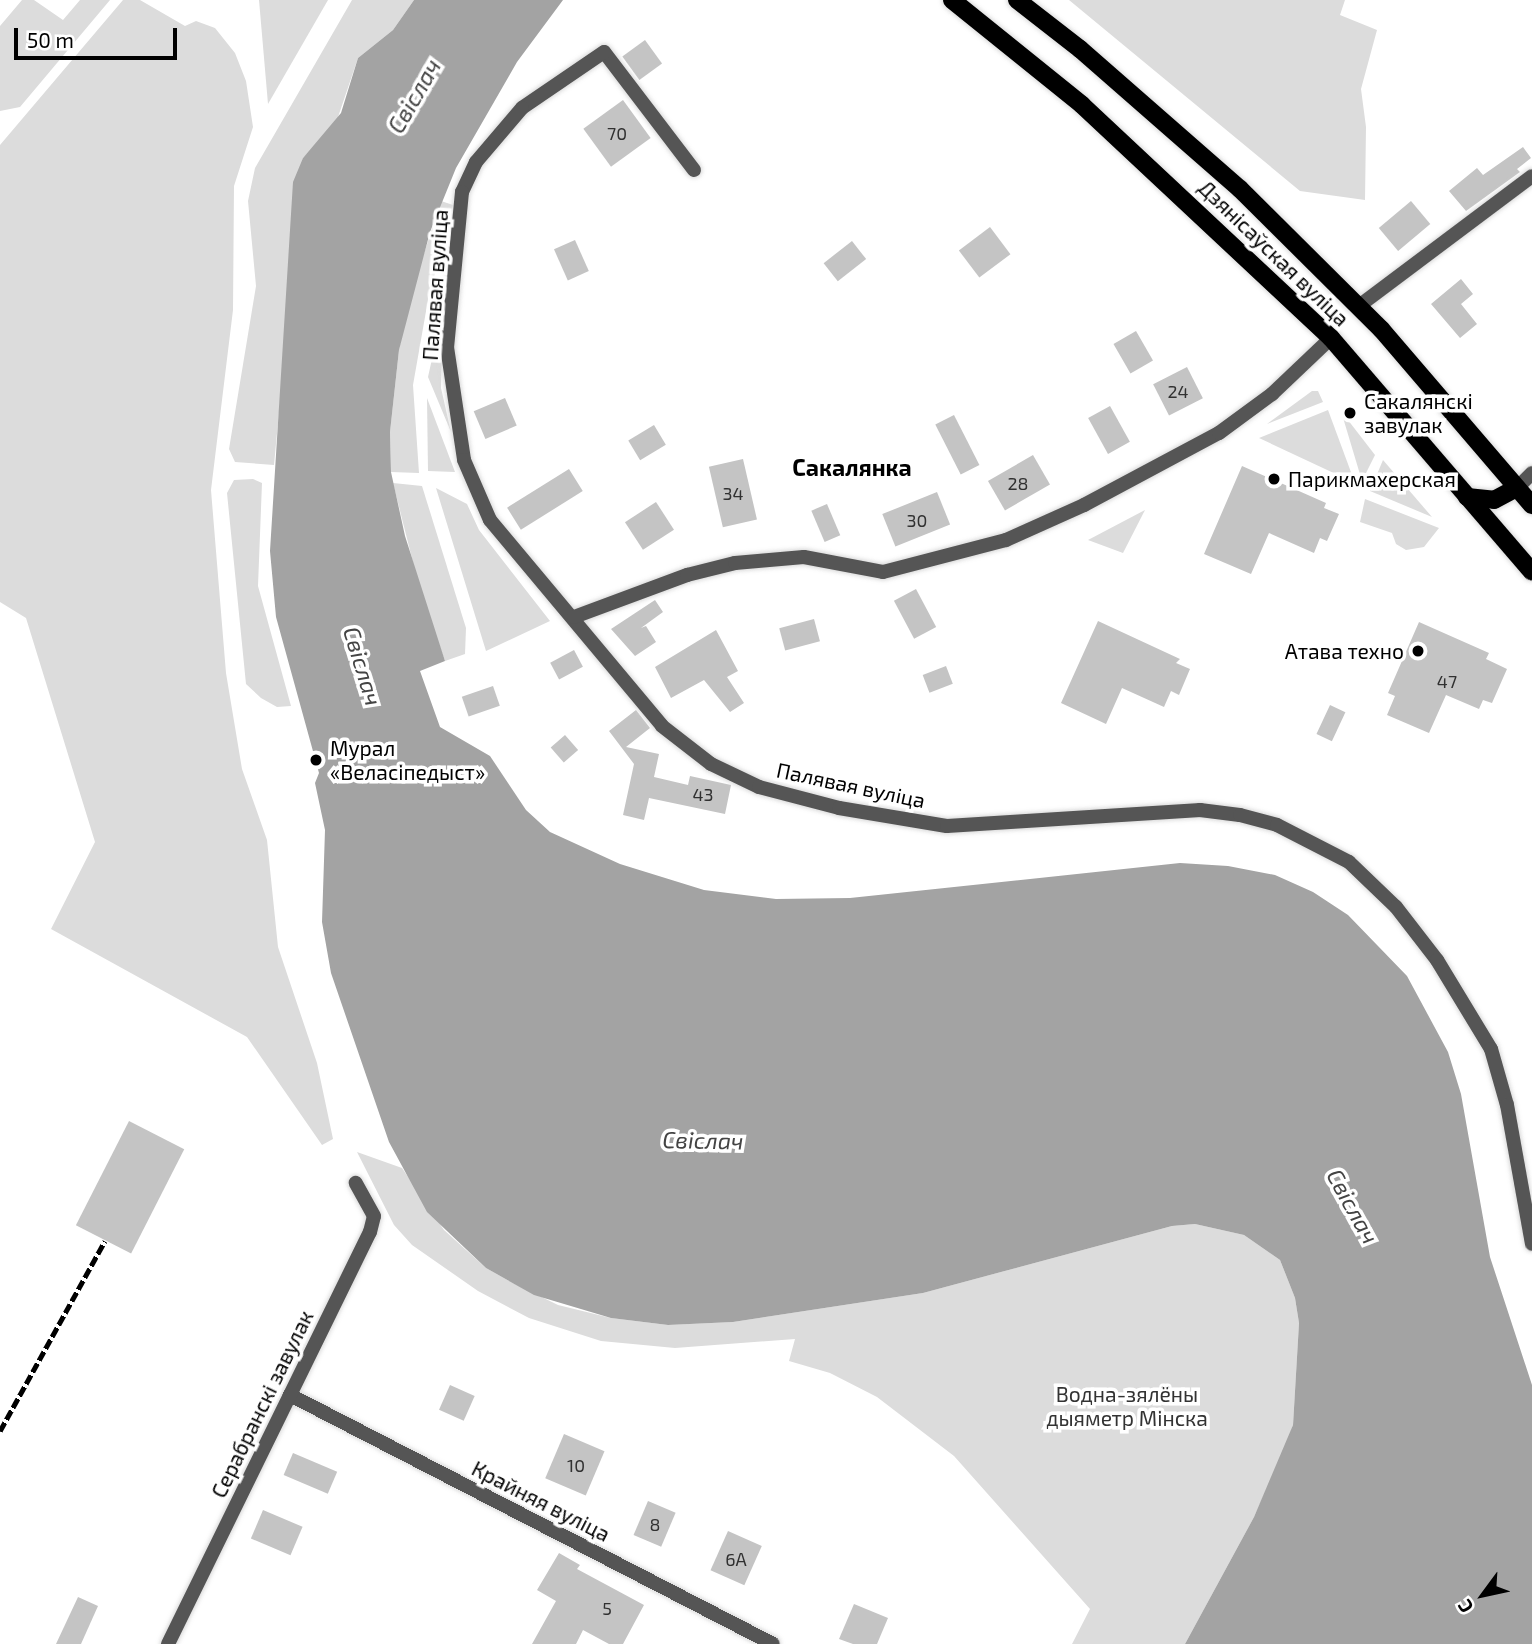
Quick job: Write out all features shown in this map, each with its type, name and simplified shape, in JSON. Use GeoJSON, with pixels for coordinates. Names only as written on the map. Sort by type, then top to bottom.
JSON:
{"type":"FeatureCollection","features":[{"type":"Feature","properties":{"kind":"main road","name":"Дзянісаўская вуліца"},"geometry":{"type":"LineString","coordinates":[[952,0],[1082,105],[1331,338],[1532,572]]}},
{"type":"Feature","properties":{"kind":"main road","name":"Дзянісаўская вуліца"},"geometry":{"type":"LineString","coordinates":[[1017,0],[1080,49],[1240,189],[1359,306],[1532,505]]}},
{"type":"Feature","properties":{"kind":"main road"},"geometry":{"type":"LineString","coordinates":[[1467,497],[1493,500],[1517,488]]}},
{"type":"Feature","properties":{"kind":"main road"},"geometry":{"type":"LineString","coordinates":[[1482,515],[1503,504],[1532,505]]}},
{"type":"Feature","properties":{"kind":"street","name":"Палявая вуліца"},"geometry":{"type":"LineString","coordinates":[[694,170],[604,51],[508,122],[476,162],[462,192],[447,347],[464,460],[490,520],[682,745],[759,787],[839,808],[947,825],[1200,810],[1240,815],[1277,825],[1349,862],[1396,907],[1437,960],[1491,1049],[1507,1105],[1532,1244]]}},
{"type":"Feature","properties":{"kind":"street"},"geometry":{"type":"LineString","coordinates":[[1359,306],[1532,176]]}},
{"type":"Feature","properties":{"kind":"street"},"geometry":{"type":"LineString","coordinates":[[574,617],[687,575],[734,563],[804,557],[883,572],[1006,540],[1084,505],[1219,433],[1272,394],[1331,338]]}},
{"type":"Feature","properties":{"kind":"street"},"geometry":{"type":"LineString","coordinates":[[1517,488],[1532,474]]}},
{"type":"Feature","properties":{"kind":"street","name":"Серабранскі завулак"},"geometry":{"type":"LineString","coordinates":[[168,1644],[370,1232],[374,1216],[356,1183]]}},
{"type":"Feature","properties":{"kind":"street","name":"Крайняя вуліца"},"geometry":{"type":"LineString","coordinates":[[290,1395],[773,1644]]}},
{"type":"Feature","properties":{"kind":"green space"},"geometry":{"type":"Polygon","coordinates":[[[22,0],[34,0],[63,20],[80,0],[110,0],[20,107],[0,111],[0,26],[22,0]]]}},
{"type":"Feature","properties":{"kind":"green space"},"geometry":{"type":"Polygon","coordinates":[[[123,0],[140,0],[185,26],[196,21],[215,28],[235,53],[246,81],[253,127],[234,186],[233,310],[211,490],[226,673],[242,769],[267,840],[278,947],[317,1063],[333,1139],[322,1145],[247,1037],[51,929],[95,842],[26,618],[0,602],[0,145],[123,0]]]}},
{"type":"Feature","properties":{"kind":"green space"},"geometry":{"type":"Polygon","coordinates":[[[259,0],[328,0],[268,104],[259,0]]]}},
{"type":"Feature","properties":{"kind":"green space"},"geometry":{"type":"Polygon","coordinates":[[[352,0],[414,0],[393,30],[358,58],[336,123],[303,158],[274,465],[235,462],[229,449],[256,286],[248,201],[255,168],[352,0]]]}},
{"type":"Feature","properties":{"kind":"green space"},"geometry":{"type":"Polygon","coordinates":[[[1069,0],[1345,0],[1340,15],[1377,30],[1361,89],[1366,127],[1365,200],[1300,191],[1069,0]]]}},
{"type":"Feature","properties":{"kind":"green space"},"geometry":{"type":"Polygon","coordinates":[[[441,201],[453,205],[428,300],[413,385],[419,473],[391,472],[390,432],[407,306],[441,201]]]}},
{"type":"Feature","properties":{"kind":"green space"},"geometry":{"type":"Polygon","coordinates":[[[443,309],[441,388],[451,432],[428,377],[443,309]]]}},
{"type":"Feature","properties":{"kind":"green space"},"geometry":{"type":"Polygon","coordinates":[[[1312,391],[1318,391],[1323,402],[1267,424],[1312,391]]]}},
{"type":"Feature","properties":{"kind":"green space"},"geometry":{"type":"Polygon","coordinates":[[[427,398],[455,472],[428,471],[427,398]]]}},
{"type":"Feature","properties":{"kind":"green space"},"geometry":{"type":"Polygon","coordinates":[[[1328,410],[1355,483],[1259,438],[1328,410]]]}},
{"type":"Feature","properties":{"kind":"green space"},"geometry":{"type":"Polygon","coordinates":[[[1341,411],[1375,455],[1362,481],[1341,411]]]}},
{"type":"Feature","properties":{"kind":"green space"},"geometry":{"type":"Polygon","coordinates":[[[1383,460],[1432,517],[1370,491],[1383,460]]]}},
{"type":"Feature","properties":{"kind":"green space"},"geometry":{"type":"Polygon","coordinates":[[[253,479],[262,483],[258,586],[291,706],[277,707],[261,698],[246,684],[227,493],[234,480],[253,479]]]}},
{"type":"Feature","properties":{"kind":"green space"},"geometry":{"type":"Polygon","coordinates":[[[393,483],[422,486],[466,628],[465,654],[445,661],[421,594],[393,483]]]}},
{"type":"Feature","properties":{"kind":"green space"},"geometry":{"type":"Polygon","coordinates":[[[436,488],[467,504],[479,530],[550,621],[486,651],[436,488]]]}},
{"type":"Feature","properties":{"kind":"green space"},"geometry":{"type":"Polygon","coordinates":[[[1365,499],[1439,528],[1424,547],[1406,550],[1396,544],[1392,533],[1360,522],[1365,499]]]}},
{"type":"Feature","properties":{"kind":"green space"},"geometry":{"type":"Polygon","coordinates":[[[1145,510],[1123,553],[1088,540],[1145,510]]]}},
{"type":"Feature","properties":{"kind":"green space","name":"Водна-зялёны дыяметр Мінска"},"geometry":{"type":"Polygon","coordinates":[[[357,1152],[402,1168],[444,1230],[486,1268],[511,1282],[558,1305],[611,1318],[668,1325],[733,1322],[923,1293],[1172,1226],[1195,1224],[1244,1235],[1280,1260],[1295,1298],[1299,1323],[1293,1425],[1254,1517],[1185,1644],[1072,1644],[1090,1609],[954,1456],[877,1397],[830,1373],[789,1361],[795,1339],[675,1348],[601,1341],[529,1318],[478,1291],[412,1245],[394,1225],[357,1152]]]}},
{"type":"Feature","properties":{"kind":"water","name":"Свіслач"},"geometry":{"type":"Polygon","coordinates":[[[414,0],[563,0],[517,62],[456,168],[430,232],[399,350],[390,432],[391,472],[405,536],[445,661],[420,671],[440,727],[490,756],[526,810],[550,832],[620,864],[704,890],[776,899],[850,898],[1180,863],[1228,866],[1275,875],[1313,892],[1348,915],[1407,976],[1448,1052],[1461,1094],[1490,1257],[1532,1385],[1532,1644],[1185,1644],[1254,1517],[1293,1425],[1299,1323],[1295,1298],[1280,1260],[1244,1235],[1195,1224],[1172,1226],[923,1293],[733,1322],[668,1325],[611,1318],[534,1295],[486,1268],[427,1212],[389,1142],[331,973],[322,922],[325,830],[315,783],[319,773],[276,617],[270,551],[293,182],[303,158],[341,113],[358,58],[393,30],[414,0]]]}},
{"type":"Feature","properties":{"kind":"building"},"geometry":{"type":"Polygon","coordinates":[[[645,40],[662,63],[639,80],[622,56],[645,40]]]}},
{"type":"Feature","properties":{"kind":"building"},"geometry":{"type":"Polygon","coordinates":[[[623,100],[651,138],[611,167],[583,129],[623,100]]]}},
{"type":"Feature","properties":{"kind":"building"},"geometry":{"type":"Polygon","coordinates":[[[1523,147],[1531,158],[1517,169],[1520,172],[1466,211],[1449,191],[1477,168],[1483,175],[1523,147]]]}},
{"type":"Feature","properties":{"kind":"building"},"geometry":{"type":"Polygon","coordinates":[[[1411,201],[1430,224],[1398,251],[1379,228],[1411,201]]]}},
{"type":"Feature","properties":{"kind":"building"},"geometry":{"type":"Polygon","coordinates":[[[990,227],[1010,254],[979,278],[959,250],[990,227]]]}},
{"type":"Feature","properties":{"kind":"building"},"geometry":{"type":"Polygon","coordinates":[[[575,240],[589,271],[568,280],[554,249],[575,240]]]}},
{"type":"Feature","properties":{"kind":"building"},"geometry":{"type":"Polygon","coordinates":[[[852,241],[866,259],[838,281],[824,263],[852,241]]]}},
{"type":"Feature","properties":{"kind":"building"},"geometry":{"type":"Polygon","coordinates":[[[1461,279],[1473,294],[1461,304],[1477,324],[1460,338],[1431,304],[1461,279]]]}},
{"type":"Feature","properties":{"kind":"building"},"geometry":{"type":"Polygon","coordinates":[[[1136,331],[1153,360],[1130,373],[1113,344],[1136,331]]]}},
{"type":"Feature","properties":{"kind":"building"},"geometry":{"type":"Polygon","coordinates":[[[1187,367],[1203,398],[1169,415],[1153,384],[1187,367]]]}},
{"type":"Feature","properties":{"kind":"building"},"geometry":{"type":"Polygon","coordinates":[[[505,398],[517,426],[485,439],[474,411],[505,398]]]}},
{"type":"Feature","properties":{"kind":"building"},"geometry":{"type":"Polygon","coordinates":[[[1110,406],[1130,442],[1108,454],[1088,418],[1110,406]]]}},
{"type":"Feature","properties":{"kind":"building"},"geometry":{"type":"Polygon","coordinates":[[[954,415],[979,465],[961,474],[935,425],[954,415]]]}},
{"type":"Feature","properties":{"kind":"building"},"geometry":{"type":"Polygon","coordinates":[[[654,425],[666,445],[640,460],[628,440],[654,425]]]}},
{"type":"Feature","properties":{"kind":"building"},"geometry":{"type":"Polygon","coordinates":[[[1033,455],[1050,484],[1005,510],[988,481],[1033,455]]]}},
{"type":"Feature","properties":{"kind":"building"},"geometry":{"type":"Polygon","coordinates":[[[743,459],[757,519],[723,527],[709,467],[743,459]]]}},
{"type":"Feature","properties":{"kind":"building"},"geometry":{"type":"Polygon","coordinates":[[[1242,466],[1326,503],[1324,508],[1339,514],[1327,541],[1320,538],[1314,553],[1269,533],[1251,574],[1204,554],[1242,466]]]}},
{"type":"Feature","properties":{"kind":"building"},"geometry":{"type":"Polygon","coordinates":[[[569,469],[583,491],[521,530],[507,508],[569,469]]]}},
{"type":"Feature","properties":{"kind":"building"},"geometry":{"type":"Polygon","coordinates":[[[937,492],[950,524],[895,547],[882,514],[937,492]]]}},
{"type":"Feature","properties":{"kind":"building"},"geometry":{"type":"Polygon","coordinates":[[[656,502],[674,530],[643,550],[625,522],[656,502]]]}},
{"type":"Feature","properties":{"kind":"building"},"geometry":{"type":"Polygon","coordinates":[[[827,504],[840,535],[825,542],[811,511],[827,504]]]}},
{"type":"Feature","properties":{"kind":"building"},"geometry":{"type":"Polygon","coordinates":[[[916,589],[936,627],[914,639],[894,601],[916,589]]]}},
{"type":"Feature","properties":{"kind":"building"},"geometry":{"type":"Polygon","coordinates":[[[655,600],[663,612],[641,628],[646,626],[656,642],[635,656],[611,629],[655,600]]]}},
{"type":"Feature","properties":{"kind":"building"},"geometry":{"type":"Polygon","coordinates":[[[814,619],[820,641],[785,651],[779,628],[814,619]]]}},
{"type":"Feature","properties":{"kind":"building"},"geometry":{"type":"Polygon","coordinates":[[[1098,621],[1180,659],[1176,663],[1190,669],[1179,695],[1171,691],[1164,707],[1122,688],[1106,724],[1061,703],[1098,621]]]}},
{"type":"Feature","properties":{"kind":"building"},"geometry":{"type":"Polygon","coordinates":[[[1419,622],[1489,653],[1486,659],[1507,669],[1492,703],[1483,700],[1479,709],[1446,695],[1429,733],[1387,715],[1395,696],[1388,693],[1419,622]]]}},
{"type":"Feature","properties":{"kind":"building"},"geometry":{"type":"Polygon","coordinates":[[[716,630],[738,671],[727,677],[744,703],[730,712],[704,680],[671,698],[655,667],[716,630]]]}},
{"type":"Feature","properties":{"kind":"building"},"geometry":{"type":"Polygon","coordinates":[[[574,650],[583,667],[559,679],[550,663],[574,650]]]}},
{"type":"Feature","properties":{"kind":"building"},"geometry":{"type":"Polygon","coordinates":[[[946,666],[953,684],[929,693],[923,675],[946,666]]]}},
{"type":"Feature","properties":{"kind":"building"},"geometry":{"type":"Polygon","coordinates":[[[493,686],[500,706],[469,717],[462,697],[493,686]]]}},
{"type":"Feature","properties":{"kind":"building"},"geometry":{"type":"Polygon","coordinates":[[[1330,705],[1345,712],[1332,741],[1316,734],[1330,705]]]}},
{"type":"Feature","properties":{"kind":"building"},"geometry":{"type":"Polygon","coordinates":[[[636,710],[650,728],[626,747],[659,754],[654,777],[688,785],[690,776],[731,785],[725,814],[649,798],[644,820],[623,815],[634,764],[609,731],[636,710]]]}},
{"type":"Feature","properties":{"kind":"building"},"geometry":{"type":"Polygon","coordinates":[[[565,735],[578,750],[564,763],[551,747],[565,735]]]}},
{"type":"Feature","properties":{"kind":"building"},"geometry":{"type":"Polygon","coordinates":[[[129,1121],[184,1149],[131,1253],[76,1225],[129,1121]]]}},
{"type":"Feature","properties":{"kind":"building"},"geometry":{"type":"Polygon","coordinates":[[[450,1385],[475,1396],[464,1421],[439,1410],[450,1385]]]}},
{"type":"Feature","properties":{"kind":"building"},"geometry":{"type":"Polygon","coordinates":[[[564,1434],[605,1451],[586,1495],[545,1478],[564,1434]]]}},
{"type":"Feature","properties":{"kind":"building"},"geometry":{"type":"Polygon","coordinates":[[[293,1453],[337,1472],[328,1494],[284,1475],[293,1453]]]}},
{"type":"Feature","properties":{"kind":"building"},"geometry":{"type":"Polygon","coordinates":[[[648,1501],[676,1513],[661,1547],[634,1535],[648,1501]]]}},
{"type":"Feature","properties":{"kind":"building"},"geometry":{"type":"Polygon","coordinates":[[[263,1510],[303,1527],[290,1555],[251,1539],[263,1510]]]}},
{"type":"Feature","properties":{"kind":"building"},"geometry":{"type":"Polygon","coordinates":[[[728,1531],[762,1546],[744,1585],[711,1570],[728,1531]]]}},
{"type":"Feature","properties":{"kind":"building"},"geometry":{"type":"Polygon","coordinates":[[[559,1553],[580,1565],[577,1569],[644,1605],[623,1644],[609,1644],[583,1630],[576,1644],[532,1644],[556,1601],[537,1590],[559,1553]]]}},
{"type":"Feature","properties":{"kind":"building"},"geometry":{"type":"Polygon","coordinates":[[[78,1597],[98,1606],[81,1644],[56,1644],[78,1597]]]}},
{"type":"Feature","properties":{"kind":"building"},"geometry":{"type":"Polygon","coordinates":[[[854,1604],[888,1618],[877,1644],[853,1644],[839,1639],[854,1604]]]}},
{"type":"Feature","properties":{"kind":"railway"},"geometry":{"type":"LineString","coordinates":[[0,1431],[105,1241]]}},
{"type":"Feature","properties":{"kind":"place","name":"Сакалянскі завулак"},"geometry":{"type":"Point","coordinates":[1350,413]}},
{"type":"Feature","properties":{"kind":"place","name":"Парикмахерская"},"geometry":{"type":"Point","coordinates":[1274,479]}},
{"type":"Feature","properties":{"kind":"place","name":"Атава техно"},"geometry":{"type":"Point","coordinates":[1418,651]}},
{"type":"Feature","properties":{"kind":"place","name":"Мурал «Веласіпедыст»"},"geometry":{"type":"Point","coordinates":[316,760]}},
{"type":"Feature","properties":{"kind":"district","name":"Сакалянка"},"geometry":{"type":"Point","coordinates":[852,467]}}]}
